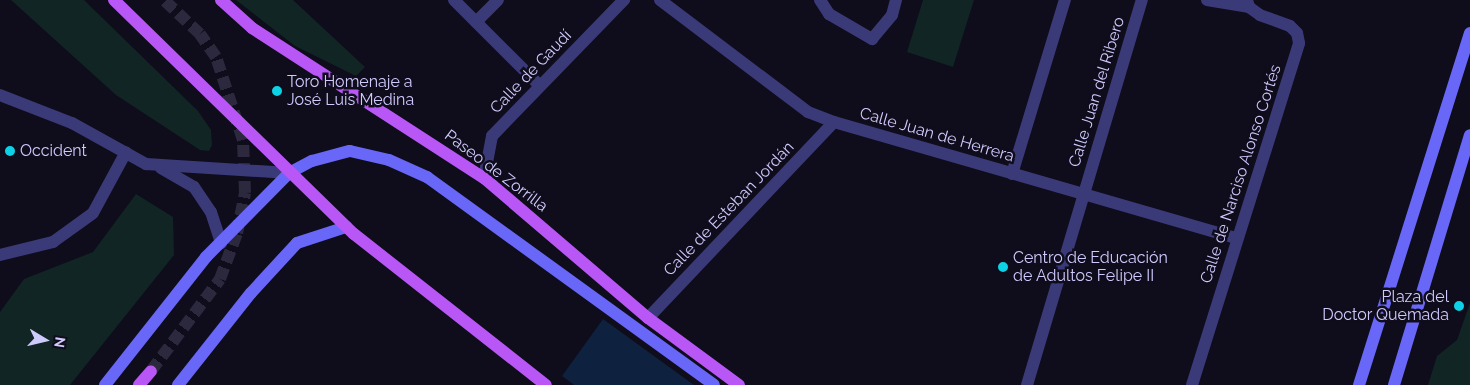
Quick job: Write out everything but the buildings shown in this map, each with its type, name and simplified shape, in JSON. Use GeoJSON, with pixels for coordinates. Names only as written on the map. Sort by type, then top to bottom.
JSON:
{"type":"FeatureCollection","features":[{"type":"Feature","properties":{"kind":"main road"},"geometry":{"type":"LineString","coordinates":[[114,0],[346,227],[546,385]]}},
{"type":"Feature","properties":{"kind":"main road","name":"Paseo de Zorrilla"},"geometry":{"type":"LineString","coordinates":[[221,0],[252,28],[484,178],[648,318],[739,385]]}},
{"type":"Feature","properties":{"kind":"main road"},"geometry":{"type":"LineString","coordinates":[[1359,385],[1470,33]]}},
{"type":"Feature","properties":{"kind":"main road"},"geometry":{"type":"LineString","coordinates":[[1394,385],[1470,135]]}},
{"type":"Feature","properties":{"kind":"main road"},"geometry":{"type":"LineString","coordinates":[[105,385],[221,243],[290,173],[312,162],[350,151],[389,160],[427,177],[714,385]]}},
{"type":"Feature","properties":{"kind":"main road"},"geometry":{"type":"LineString","coordinates":[[178,385],[255,288],[297,243],[346,227]]}},
{"type":"Feature","properties":{"kind":"main road"},"geometry":{"type":"LineString","coordinates":[[139,385],[151,371]]}},
{"type":"Feature","properties":{"kind":"street"},"geometry":{"type":"LineString","coordinates":[[454,0],[539,85]]}},
{"type":"Feature","properties":{"kind":"street"},"geometry":{"type":"LineString","coordinates":[[476,22],[498,0]]}},
{"type":"Feature","properties":{"kind":"street","name":"Calle de Gaudí"},"geometry":{"type":"LineString","coordinates":[[484,178],[492,136],[539,85],[624,0]]}},
{"type":"Feature","properties":{"kind":"street","name":"Calle Juan de Herrera"},"geometry":{"type":"LineString","coordinates":[[660,0],[808,112],[834,122],[1237,238]]}},
{"type":"Feature","properties":{"kind":"street"},"geometry":{"type":"LineString","coordinates":[[820,0],[829,14],[872,39],[892,15],[896,0]]}},
{"type":"Feature","properties":{"kind":"street"},"geometry":{"type":"LineString","coordinates":[[1012,174],[1064,0]]}},
{"type":"Feature","properties":{"kind":"street","name":"Calle Juan del Ribero"},"geometry":{"type":"LineString","coordinates":[[1027,385],[1142,0]]}},
{"type":"Feature","properties":{"kind":"street","name":"Calle de Narciso Alonso Cortés"},"geometry":{"type":"LineString","coordinates":[[1192,385],[1299,43],[1296,33],[1290,26],[1260,15],[1248,4],[1206,0]]}},
{"type":"Feature","properties":{"kind":"street"},"geometry":{"type":"LineString","coordinates":[[0,95],[72,123],[194,187],[211,212],[221,243]]}},
{"type":"Feature","properties":{"kind":"street","name":"Calle de Esteban Jordán"},"geometry":{"type":"LineString","coordinates":[[648,318],[834,122]]}},
{"type":"Feature","properties":{"kind":"street"},"geometry":{"type":"LineString","coordinates":[[0,255],[53,242],[93,213],[126,152]]}},
{"type":"Feature","properties":{"kind":"street"},"geometry":{"type":"LineString","coordinates":[[159,167],[290,173]]}},
{"type":"Feature","properties":{"kind":"green space"},"geometry":{"type":"Polygon","coordinates":[[[11,0],[84,0],[198,111],[211,130],[212,145],[209,151],[200,150],[116,95],[11,0]]]}},
{"type":"Feature","properties":{"kind":"green space"},"geometry":{"type":"Polygon","coordinates":[[[236,0],[293,0],[365,67],[356,76],[295,46],[236,0]]]}},
{"type":"Feature","properties":{"kind":"green space"},"geometry":{"type":"Polygon","coordinates":[[[923,0],[974,0],[953,67],[907,52],[923,0]]]}},
{"type":"Feature","properties":{"kind":"green space"},"geometry":{"type":"Polygon","coordinates":[[[136,194],[173,217],[174,255],[70,385],[0,385],[0,312],[24,279],[93,252],[136,194]]]}},
{"type":"Feature","properties":{"kind":"green space"},"geometry":{"type":"Polygon","coordinates":[[[1470,303],[1470,385],[1428,385],[1437,356],[1457,340],[1470,303]]]}},
{"type":"Feature","properties":{"kind":"water"},"geometry":{"type":"Polygon","coordinates":[[[603,319],[694,385],[574,385],[562,376],[603,319]]]}},
{"type":"Feature","properties":{"kind":"tunnel"},"geometry":{"type":"LineString","coordinates":[[151,371],[220,279],[237,233],[245,193],[243,140],[216,57],[200,34],[164,0]]}},
{"type":"Feature","properties":{"kind":"place","name":"Toro Homenaje a José Luis Medina"},"geometry":{"type":"Point","coordinates":[277,91]}},
{"type":"Feature","properties":{"kind":"place","name":"Occident"},"geometry":{"type":"Point","coordinates":[10,151]}},
{"type":"Feature","properties":{"kind":"place","name":"Centro de Educación de Adultos Felipe II"},"geometry":{"type":"Point","coordinates":[1003,267]}},
{"type":"Feature","properties":{"kind":"place","name":"Plaza del Doctor Quemada"},"geometry":{"type":"Point","coordinates":[1459,306]}}]}
